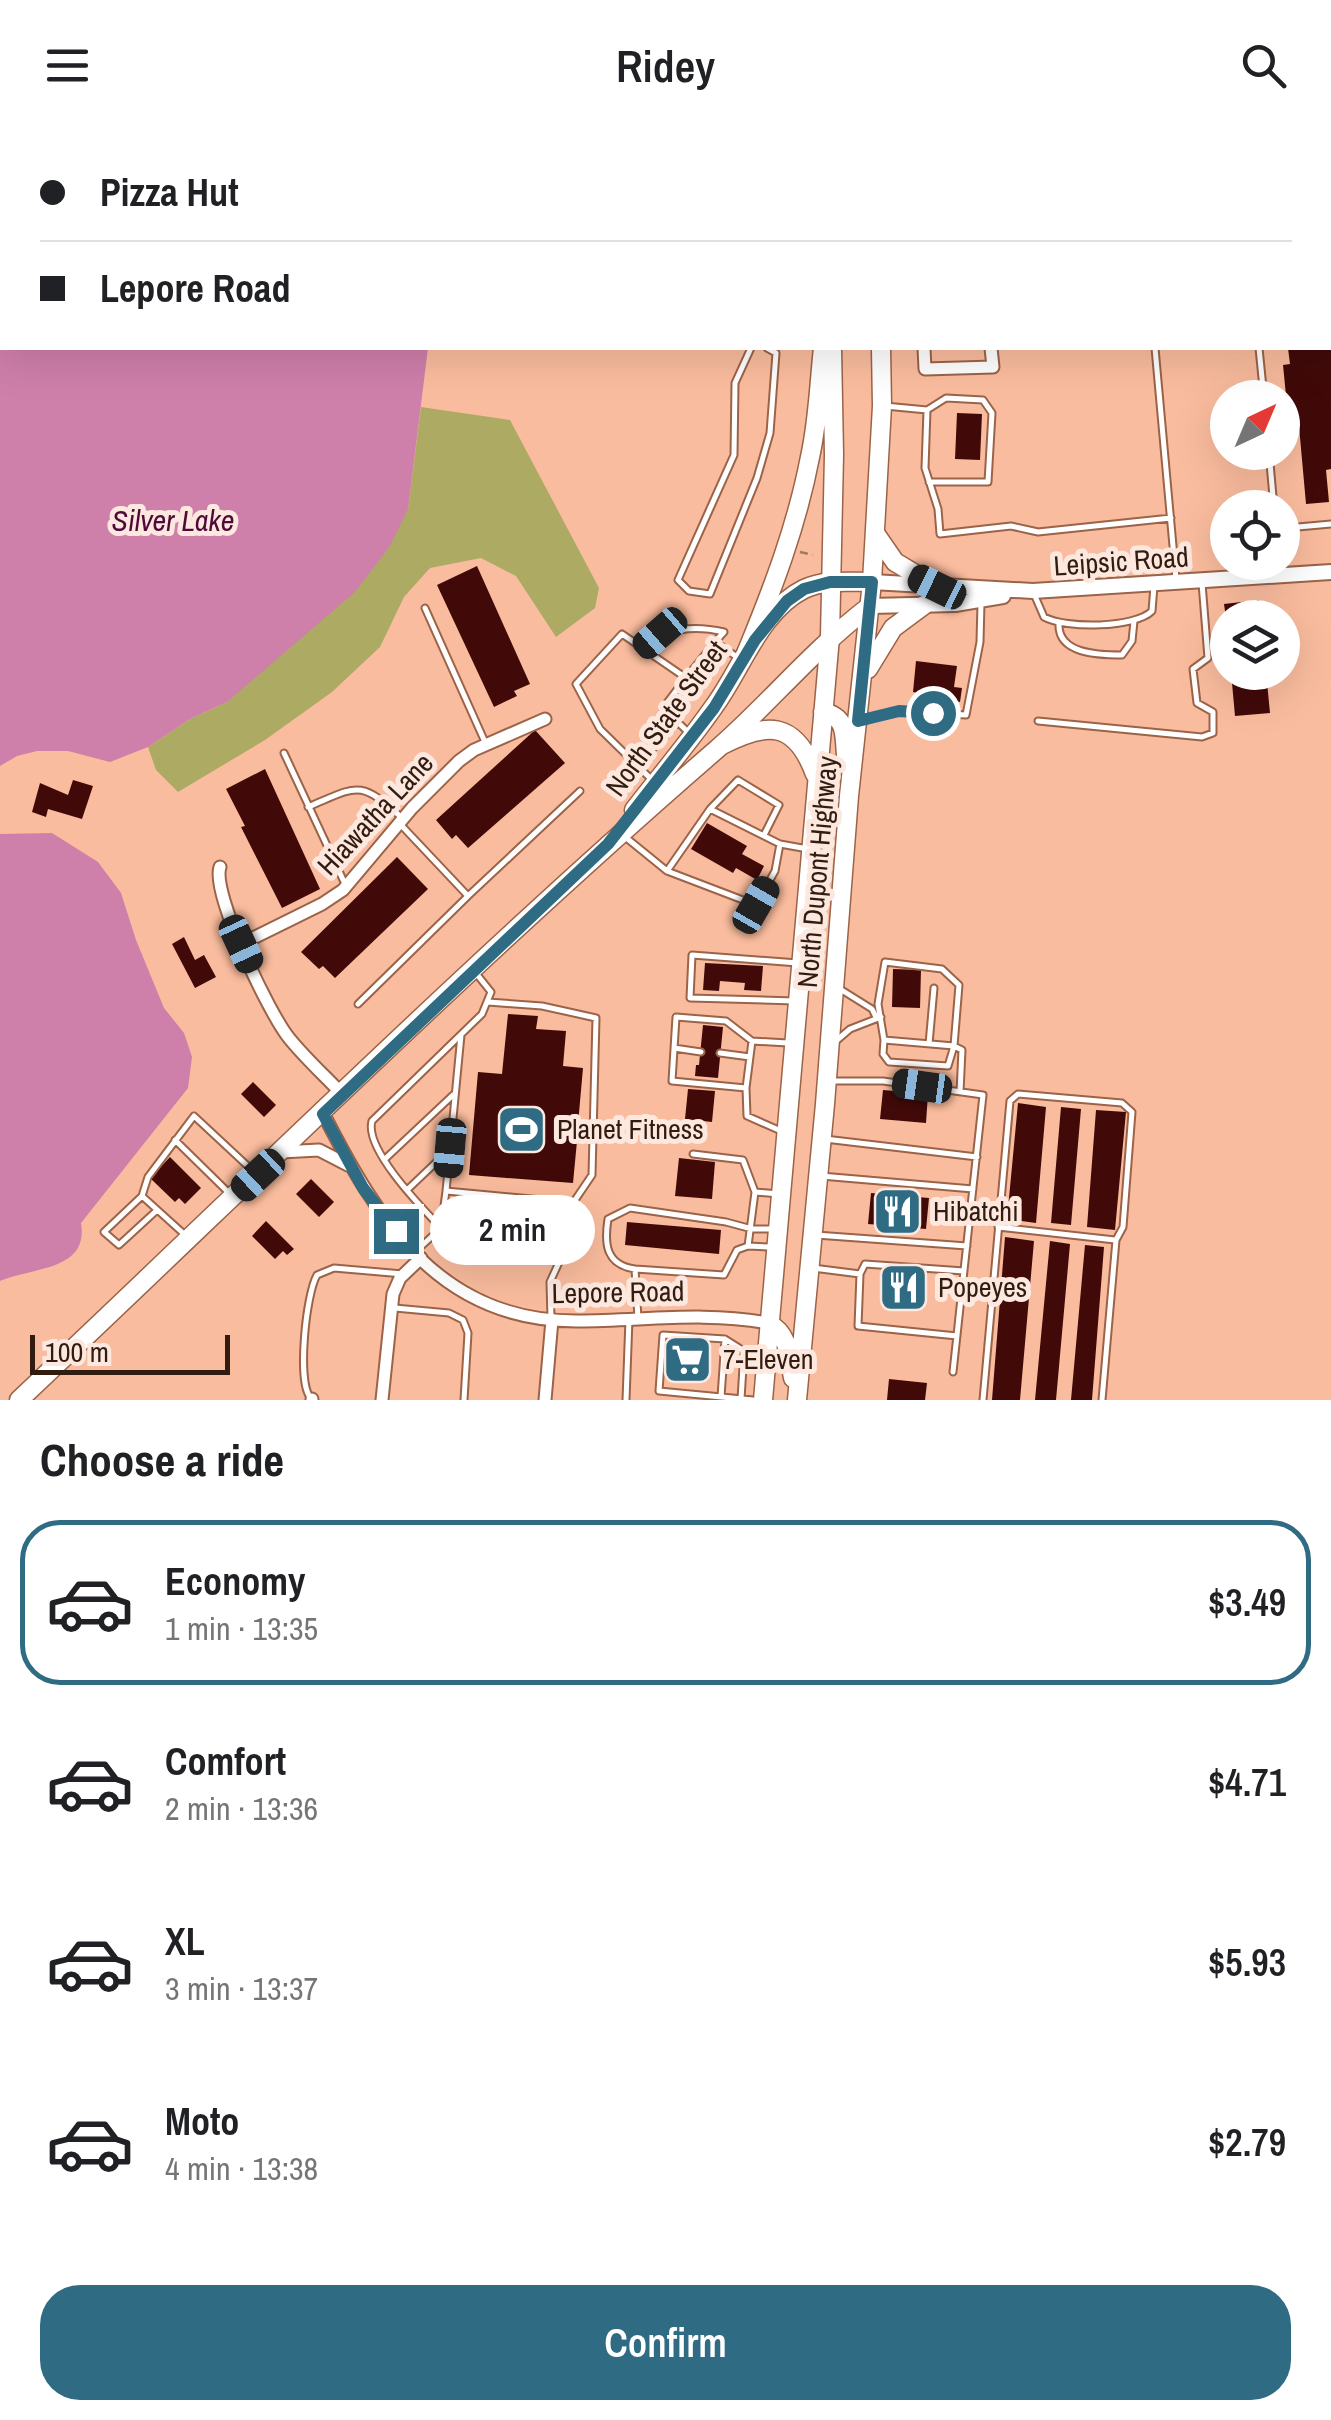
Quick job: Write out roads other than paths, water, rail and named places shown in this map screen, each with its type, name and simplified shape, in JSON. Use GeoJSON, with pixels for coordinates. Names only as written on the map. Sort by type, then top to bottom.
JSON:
{"type":"FeatureCollection","features":[{"type":"Feature","properties":{"kind":"main road"},"geometry":{"type":"LineString","coordinates":[[745,656],[775,584],[801,498],[811,455],[823,350]]}},
{"type":"Feature","properties":{"kind":"main road","name":"North Dupont Highway"},"geometry":{"type":"LineString","coordinates":[[762,1400],[830,637],[832,350]]}},
{"type":"Feature","properties":{"kind":"main road","name":"North Dupont Highway"},"geometry":{"type":"LineString","coordinates":[[797,1399],[849,796],[872,582],[882,406],[881,350]]}},
{"type":"Feature","properties":{"kind":"main road"},"geometry":{"type":"LineString","coordinates":[[874,533],[894,562],[937,587]]}},
{"type":"Feature","properties":{"kind":"main road","name":"North State Street"},"geometry":{"type":"LineString","coordinates":[[614,838],[721,697],[745,656],[787,601],[804,589],[830,582],[872,582]]}},
{"type":"Feature","properties":{"kind":"main road"},"geometry":{"type":"LineString","coordinates":[[864,679],[892,628],[924,604]]}},
{"type":"Feature","properties":{"kind":"main road","name":"North State Street"},"geometry":{"type":"LineString","coordinates":[[18,1400],[614,838],[722,745],[830,637],[870,606]]}},
{"type":"Feature","properties":{"kind":"main road"},"geometry":{"type":"LineString","coordinates":[[823,712],[833,714],[844,726],[849,796]]}},
{"type":"Feature","properties":{"kind":"main road"},"geometry":{"type":"LineString","coordinates":[[722,745],[750,730],[780,730],[802,746],[817,781]]}},
{"type":"Feature","properties":{"kind":"main road"},"geometry":{"type":"LineString","coordinates":[[768,1323],[778,1328],[785,1339],[797,1399]]}},
{"type":"Feature","properties":{"kind":"street"},"geometry":{"type":"LineString","coordinates":[[924,350],[925,369],[993,366],[991,350]]}},
{"type":"Feature","properties":{"kind":"street","name":"Leipsic Road"},"geometry":{"type":"LineString","coordinates":[[872,582],[1033,591],[1331,572]]}},
{"type":"Feature","properties":{"kind":"street","name":"Leipsic Road"},"geometry":{"type":"LineString","coordinates":[[870,606],[980,600],[1033,591]]}},
{"type":"Feature","properties":{"kind":"street","name":"Hiawatha Lane"},"geometry":{"type":"LineString","coordinates":[[241,944],[322,904],[347,886],[459,760],[544,719]]}},
{"type":"Feature","properties":{"kind":"street"},"geometry":{"type":"LineString","coordinates":[[220,868],[216,877],[221,900],[286,1036],[342,1094]]}},
{"type":"Feature","properties":{"kind":"street","name":"Lepore Road"},"geometry":{"type":"LineString","coordinates":[[323,1114],[378,1210],[452,1286],[484,1305],[552,1320],[726,1316],[768,1323]]}},
{"type":"Feature","properties":{"kind":"street"},"geometry":{"type":"LineString","coordinates":[[282,1152],[319,1150],[350,1166]]}},
{"type":"Feature","properties":{"kind":"street"},"geometry":{"type":"LineString","coordinates":[[382,1400],[396,1285],[418,1255]]}},
{"type":"Feature","properties":{"kind":"street"},"geometry":{"type":"LineString","coordinates":[[545,1400],[552,1320]]}},
{"type":"Feature","properties":{"kind":"lane"},"geometry":{"type":"LineString","coordinates":[[751,350],[735,384],[734,455],[678,580],[689,591],[710,594],[757,478],[770,433],[776,354],[770,350]]}},
{"type":"Feature","properties":{"kind":"lane"},"geometry":{"type":"LineString","coordinates":[[1155,350],[1176,583]]}},
{"type":"Feature","properties":{"kind":"lane"},"geometry":{"type":"LineString","coordinates":[[1259,350],[1262,380]]}},
{"type":"Feature","properties":{"kind":"lane"},"geometry":{"type":"LineString","coordinates":[[882,406],[927,410],[946,398],[988,403],[992,412],[990,479],[980,484],[929,482]]}},
{"type":"Feature","properties":{"kind":"lane"},"geometry":{"type":"LineString","coordinates":[[927,410],[925,468],[938,509],[940,534],[1010,526],[1038,532],[1171,518]]}},
{"type":"Feature","properties":{"kind":"lane"},"geometry":{"type":"LineString","coordinates":[[1300,527],[1331,524]]}},
{"type":"Feature","properties":{"kind":"lane"},"geometry":{"type":"LineString","coordinates":[[1038,722],[1202,737],[1213,733],[1213,712],[1197,703],[1192,669],[1208,658],[1202,580]]}},
{"type":"Feature","properties":{"kind":"lane"},"geometry":{"type":"LineString","coordinates":[[1033,591],[1040,612],[1059,623],[1134,621],[1152,611],[1154,584]]}},
{"type":"Feature","properties":{"kind":"lane"},"geometry":{"type":"LineString","coordinates":[[858,721],[899,711],[966,714],[980,642],[980,600]]}},
{"type":"Feature","properties":{"kind":"lane"},"geometry":{"type":"LineString","coordinates":[[425,608],[486,744]]}},
{"type":"Feature","properties":{"kind":"lane"},"geometry":{"type":"LineString","coordinates":[[1059,623],[1060,638],[1066,644],[1101,655],[1122,655],[1132,641],[1134,621]]}},
{"type":"Feature","properties":{"kind":"lane"},"geometry":{"type":"LineString","coordinates":[[643,648],[660,633],[703,627],[724,632],[663,708],[692,736]]}},
{"type":"Feature","properties":{"kind":"lane"},"geometry":{"type":"LineString","coordinates":[[655,783],[600,728],[576,684],[622,634],[686,678]]}},
{"type":"Feature","properties":{"kind":"lane"},"geometry":{"type":"LineString","coordinates":[[714,642],[745,656]]}},
{"type":"Feature","properties":{"kind":"lane"},"geometry":{"type":"LineString","coordinates":[[637,766],[677,722]]}},
{"type":"Feature","properties":{"kind":"lane"},"geometry":{"type":"LineString","coordinates":[[284,752],[347,886]]}},
{"type":"Feature","properties":{"kind":"lane"},"geometry":{"type":"LineString","coordinates":[[667,872],[710,809],[738,780],[779,805],[764,836]]}},
{"type":"Feature","properties":{"kind":"lane"},"geometry":{"type":"LineString","coordinates":[[308,807],[353,788],[363,788],[378,796],[468,896]]}},
{"type":"Feature","properties":{"kind":"lane"},"geometry":{"type":"LineString","coordinates":[[358,1004],[580,791]]}},
{"type":"Feature","properties":{"kind":"lane"},"geometry":{"type":"LineString","coordinates":[[710,809],[780,844],[811,849]]}},
{"type":"Feature","properties":{"kind":"lane"},"geometry":{"type":"LineString","coordinates":[[614,838],[667,872],[756,905],[775,872],[780,844]]}},
{"type":"Feature","properties":{"kind":"lane"},"geometry":{"type":"LineString","coordinates":[[798,1001],[690,998],[692,955],[801,964]]}},
{"type":"Feature","properties":{"kind":"lane"},"geometry":{"type":"LineString","coordinates":[[885,962],[942,969],[959,985],[954,1046],[948,1066],[889,1062],[883,1054],[878,1017],[885,962]]}},
{"type":"Feature","properties":{"kind":"lane"},"geometry":{"type":"LineString","coordinates":[[441,1228],[407,1190],[373,1141],[370,1128],[372,1121],[482,1014],[490,992],[474,970]]}},
{"type":"Feature","properties":{"kind":"lane"},"geometry":{"type":"LineString","coordinates":[[834,984],[878,1017]]}},
{"type":"Feature","properties":{"kind":"lane"},"geometry":{"type":"LineString","coordinates":[[929,1044],[934,988]]}},
{"type":"Feature","properties":{"kind":"lane"},"geometry":{"type":"LineString","coordinates":[[488,1002],[542,1006],[596,1018],[592,1174],[574,1202],[571,1236],[550,1282],[552,1320]]}},
{"type":"Feature","properties":{"kind":"lane"},"geometry":{"type":"LineString","coordinates":[[746,1088],[672,1082],[676,1017],[726,1021],[752,1041],[794,1043]]}},
{"type":"Feature","properties":{"kind":"lane"},"geometry":{"type":"LineString","coordinates":[[830,1048],[850,1029],[878,1017]]}},
{"type":"Feature","properties":{"kind":"lane"},"geometry":{"type":"LineString","coordinates":[[418,1255],[441,1228],[460,1036]]}},
{"type":"Feature","properties":{"kind":"lane"},"geometry":{"type":"LineString","coordinates":[[884,1040],[962,1050],[960,1092]]}},
{"type":"Feature","properties":{"kind":"lane"},"geometry":{"type":"LineString","coordinates":[[752,1041],[746,1088],[748,1116],[786,1133]]}},
{"type":"Feature","properties":{"kind":"lane"},"geometry":{"type":"LineString","coordinates":[[674,1048],[701,1052]]}},
{"type":"Feature","properties":{"kind":"lane"},"geometry":{"type":"LineString","coordinates":[[720,1053],[750,1057]]}},
{"type":"Feature","properties":{"kind":"lane"},"geometry":{"type":"LineString","coordinates":[[827,1080],[884,1081],[983,1095],[953,1372]]}},
{"type":"Feature","properties":{"kind":"lane"},"geometry":{"type":"LineString","coordinates":[[385,1159],[455,1092]]}},
{"type":"Feature","properties":{"kind":"lane"},"geometry":{"type":"LineString","coordinates":[[983,1400],[1010,1101],[1018,1094],[1122,1103],[1132,1112],[1102,1400]]}},
{"type":"Feature","properties":{"kind":"lane"},"geometry":{"type":"LineString","coordinates":[[156,1211],[119,1244],[104,1232],[142,1196],[148,1177],[194,1116],[258,1175]]}},
{"type":"Feature","properties":{"kind":"lane"},"geometry":{"type":"LineString","coordinates":[[822,1139],[976,1157]]}},
{"type":"Feature","properties":{"kind":"lane"},"geometry":{"type":"LineString","coordinates":[[175,1140],[234,1198]]}},
{"type":"Feature","properties":{"kind":"lane"},"geometry":{"type":"LineString","coordinates":[[407,1190],[450,1148]]}},
{"type":"Feature","properties":{"kind":"lane"},"geometry":{"type":"LineString","coordinates":[[693,1154],[743,1160],[755,1192],[748,1246]]}},
{"type":"Feature","properties":{"kind":"lane"},"geometry":{"type":"LineString","coordinates":[[818,1176],[973,1189]]}},
{"type":"Feature","properties":{"kind":"lane"},"geometry":{"type":"LineString","coordinates":[[446,1191],[574,1202]]}},
{"type":"Feature","properties":{"kind":"lane"},"geometry":{"type":"LineString","coordinates":[[755,1192],[780,1194]]}},
{"type":"Feature","properties":{"kind":"lane"},"geometry":{"type":"LineString","coordinates":[[142,1196],[190,1240]]}},
{"type":"Feature","properties":{"kind":"lane"},"geometry":{"type":"LineString","coordinates":[[630,1208],[726,1222],[776,1238],[737,1250],[724,1275],[620,1267],[612,1260],[606,1231],[608,1218],[630,1208]]}},
{"type":"Feature","properties":{"kind":"lane"},"geometry":{"type":"LineString","coordinates":[[441,1228],[459,1226],[571,1236]]}},
{"type":"Feature","properties":{"kind":"lane"},"geometry":{"type":"LineString","coordinates":[[998,1228],[1116,1240]]}},
{"type":"Feature","properties":{"kind":"lane"},"geometry":{"type":"LineString","coordinates":[[813,1235],[967,1246]]}},
{"type":"Feature","properties":{"kind":"lane"},"geometry":{"type":"LineString","coordinates":[[957,1336],[858,1326],[860,1274],[865,1264],[964,1272]]}},
{"type":"Feature","properties":{"kind":"lane"},"geometry":{"type":"LineString","coordinates":[[312,1400],[302,1380],[310,1289],[318,1275],[334,1268],[403,1274]]}},
{"type":"Feature","properties":{"kind":"lane"},"geometry":{"type":"LineString","coordinates":[[810,1268],[860,1274]]}},
{"type":"Feature","properties":{"kind":"lane"},"geometry":{"type":"LineString","coordinates":[[626,1400],[635,1269]]}},
{"type":"Feature","properties":{"kind":"lane"},"geometry":{"type":"LineString","coordinates":[[392,1307],[448,1312],[462,1320],[468,1333],[464,1400]]}},
{"type":"Feature","properties":{"kind":"lane"},"geometry":{"type":"LineString","coordinates":[[658,1400],[662,1316]]}},
{"type":"Feature","properties":{"kind":"lane"},"geometry":{"type":"LineString","coordinates":[[663,1335],[725,1340],[744,1352],[741,1399]]}},
{"type":"Feature","properties":{"kind":"lane"},"geometry":{"type":"LineString","coordinates":[[721,1397],[725,1340]]}},
{"type":"Feature","properties":{"kind":"lane"},"geometry":{"type":"LineString","coordinates":[[659,1392],[752,1400]]}},
{"type":"Feature","properties":{"kind":"water","name":"Silver Lake"},"geometry":{"type":"Polygon","coordinates":[[[0,350],[428,350],[408,509],[390,546],[355,592],[227,702],[190,719],[148,747],[110,762],[68,751],[37,751],[0,766],[0,350]]]}},
{"type":"Feature","properties":{"kind":"water"},"geometry":{"type":"Polygon","coordinates":[[[52,833],[98,862],[121,893],[164,1008],[184,1033],[192,1057],[188,1088],[81,1223],[76,1250],[56,1265],[0,1281],[0,834],[52,833]]]}},
{"type":"Feature","properties":{"kind":"place","name":"Planet Fitness"},"geometry":{"type":"Point","coordinates":[522,1129]}},
{"type":"Feature","properties":{"kind":"place","name":"Hibatchi"},"geometry":{"type":"Point","coordinates":[898,1211]}},
{"type":"Feature","properties":{"kind":"place","name":"Popeyes"},"geometry":{"type":"Point","coordinates":[903,1287]}},
{"type":"Feature","properties":{"kind":"place","name":"7-Eleven"},"geometry":{"type":"Point","coordinates":[688,1359]}}]}
